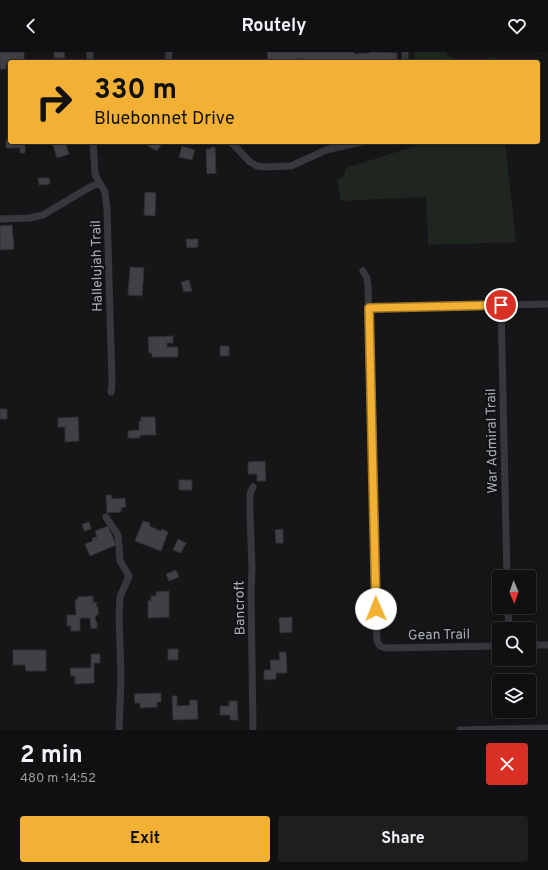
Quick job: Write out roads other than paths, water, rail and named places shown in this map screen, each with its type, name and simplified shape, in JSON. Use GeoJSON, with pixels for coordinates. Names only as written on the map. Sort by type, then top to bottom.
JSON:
{"type":"FeatureCollection","features":[{"type":"Feature","properties":{"kind":"street","name":"Hallelujah Trail"},"geometry":{"type":"LineString","coordinates":[[94,144],[95,174],[105,192],[107,209],[112,383],[110,392]]}},
{"type":"Feature","properties":{"kind":"street"},"geometry":{"type":"LineString","coordinates":[[233,144],[250,162],[257,166],[264,167],[291,166],[326,150],[353,144]]}},
{"type":"Feature","properties":{"kind":"street"},"geometry":{"type":"LineString","coordinates":[[0,219],[30,218],[43,215],[90,187],[100,183]]}},
{"type":"Feature","properties":{"kind":"street"},"geometry":{"type":"LineString","coordinates":[[363,271],[368,283],[369,308],[548,304]]}},
{"type":"Feature","properties":{"kind":"street","name":"War Admiral Trail"},"geometry":{"type":"LineString","coordinates":[[501,305],[507,570]]}},
{"type":"Feature","properties":{"kind":"street","name":"Gean Trail"},"geometry":{"type":"LineString","coordinates":[[369,308],[377,641],[380,646],[386,648],[492,646]]}},
{"type":"Feature","properties":{"kind":"street","name":"Bancroft"},"geometry":{"type":"LineString","coordinates":[[253,730],[250,494],[254,487]]}},
{"type":"Feature","properties":{"kind":"street"},"geometry":{"type":"LineString","coordinates":[[106,517],[118,535],[120,561],[129,576],[120,597],[119,616],[121,678],[119,730]]}},
{"type":"Feature","properties":{"kind":"street"},"geometry":{"type":"LineString","coordinates":[[536,645],[548,644]]}},
{"type":"Feature","properties":{"kind":"street"},"geometry":{"type":"LineString","coordinates":[[460,730],[548,728]]}}]}
